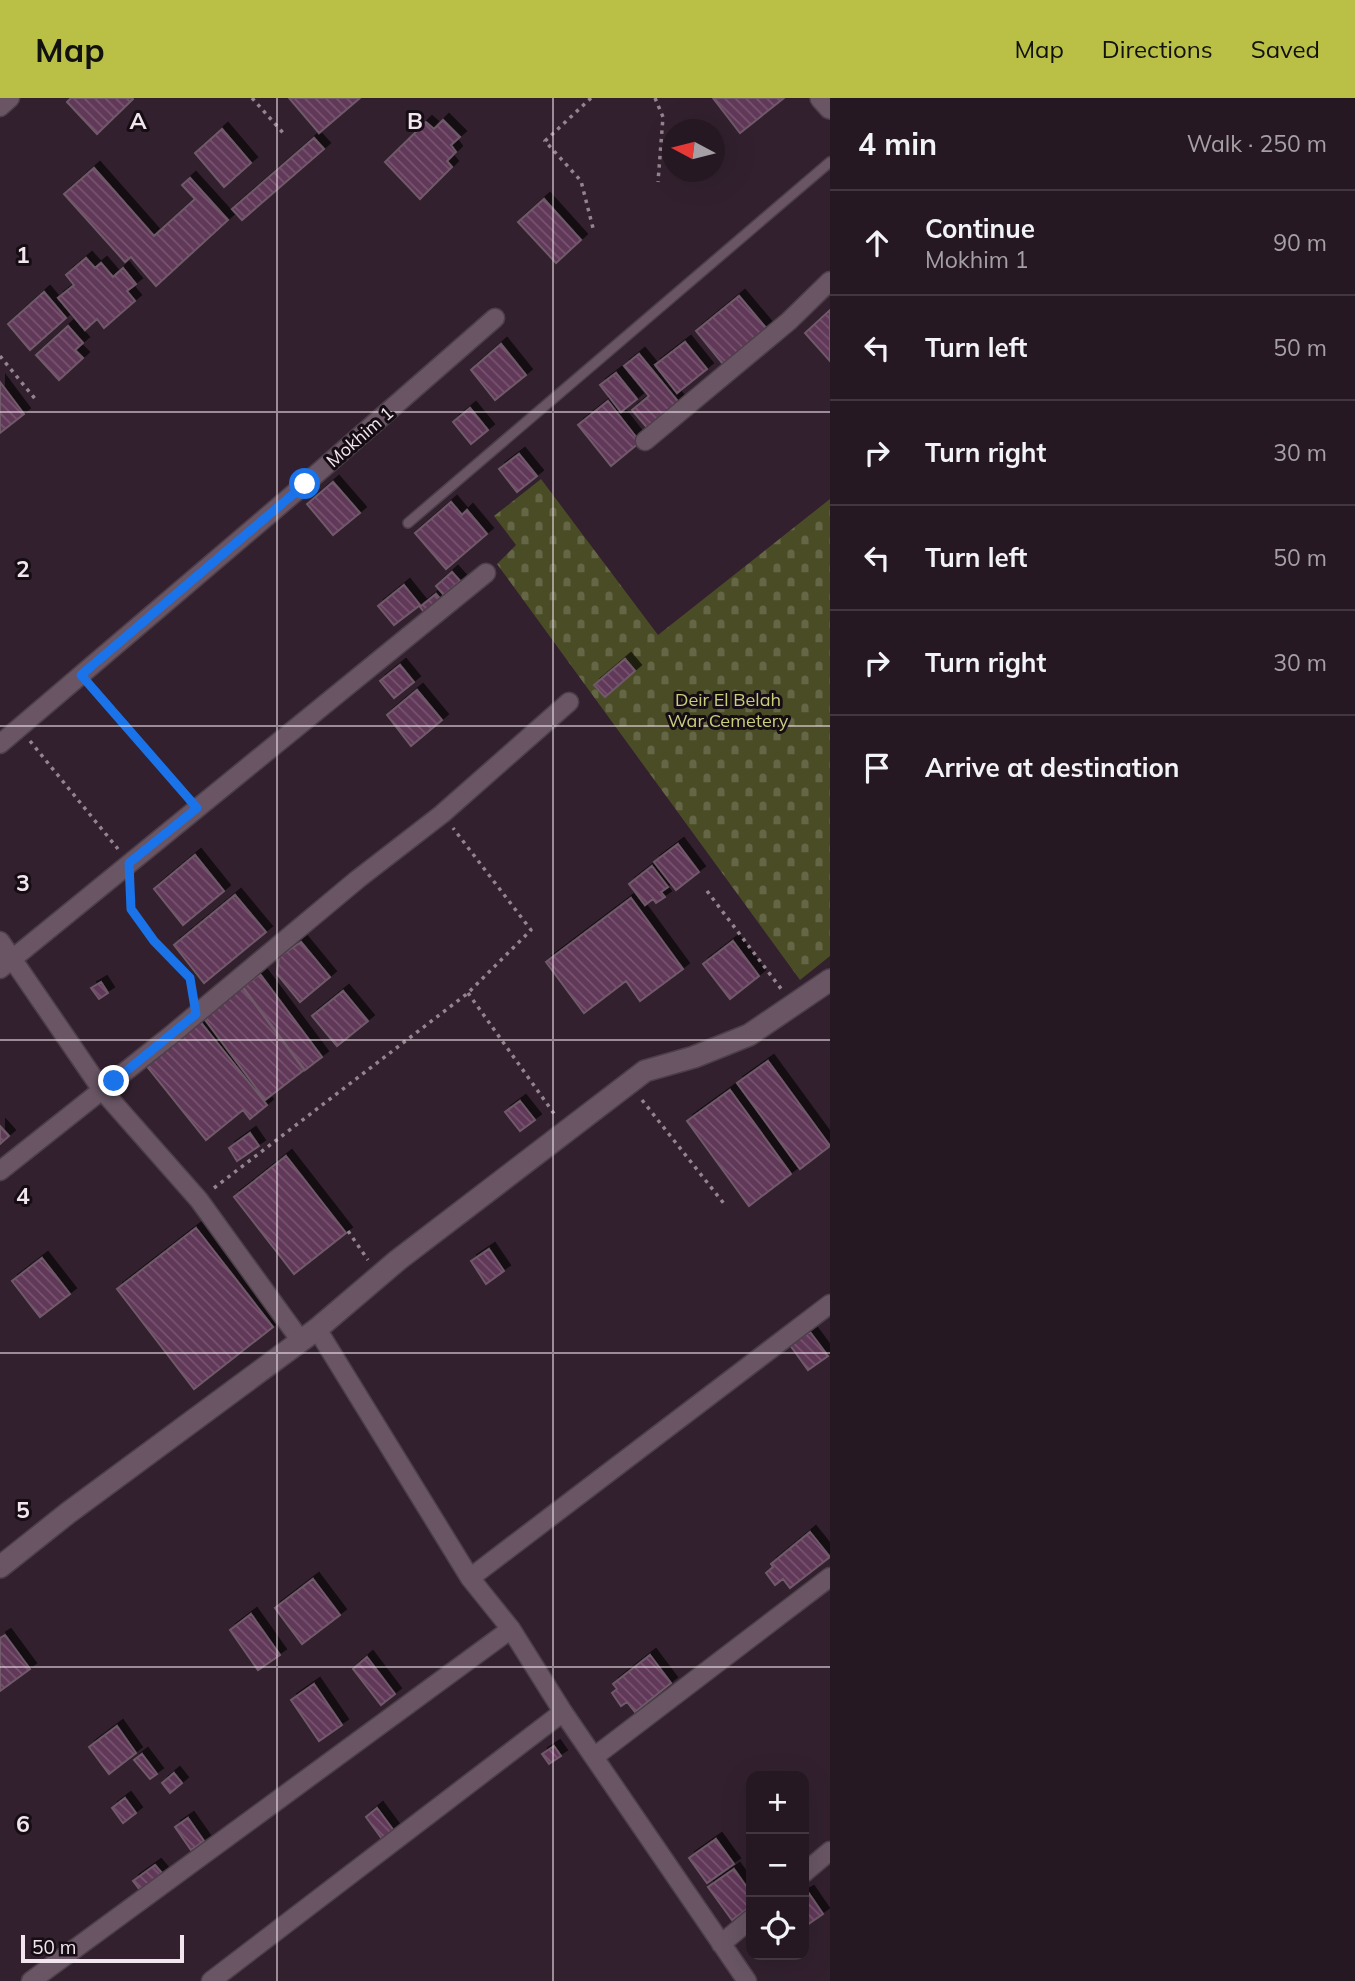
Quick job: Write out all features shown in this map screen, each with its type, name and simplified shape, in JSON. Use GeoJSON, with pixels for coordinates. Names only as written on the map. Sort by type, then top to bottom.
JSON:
{"type":"FeatureCollection","features":[{"type":"Feature","properties":{"kind":"street"},"geometry":{"type":"LineString","coordinates":[[0,107],[10,98]]}},
{"type":"Feature","properties":{"kind":"street"},"geometry":{"type":"LineString","coordinates":[[821,98],[830,108]]}},
{"type":"Feature","properties":{"kind":"street"},"geometry":{"type":"LineString","coordinates":[[645,441],[789,321],[830,281]]}},
{"type":"Feature","properties":{"kind":"street","name":"Mokhim 1"},"geometry":{"type":"LineString","coordinates":[[0,744],[495,318]]}},
{"type":"Feature","properties":{"kind":"street"},"geometry":{"type":"LineString","coordinates":[[6,964],[486,573]]}},
{"type":"Feature","properties":{"kind":"street"},"geometry":{"type":"LineString","coordinates":[[0,1171],[196,1014],[358,878],[442,814],[569,702]]}},
{"type":"Feature","properties":{"kind":"street"},"geometry":{"type":"LineString","coordinates":[[0,941],[6,964],[102,1090],[199,1200],[309,1335],[470,1578],[511,1629],[563,1712],[747,1981]]}},
{"type":"Feature","properties":{"kind":"street"},"geometry":{"type":"LineString","coordinates":[[0,1567],[68,1513],[309,1335],[379,1277],[645,1071],[694,1057],[749,1035],[830,980]]}},
{"type":"Feature","properties":{"kind":"street"},"geometry":{"type":"LineString","coordinates":[[470,1578],[830,1304]]}},
{"type":"Feature","properties":{"kind":"street"},"geometry":{"type":"LineString","coordinates":[[594,1757],[830,1577]]}},
{"type":"Feature","properties":{"kind":"street"},"geometry":{"type":"LineString","coordinates":[[31,1981],[511,1629]]}},
{"type":"Feature","properties":{"kind":"street"},"geometry":{"type":"LineString","coordinates":[[211,1981],[563,1712]]}},
{"type":"Feature","properties":{"kind":"street"},"geometry":{"type":"LineString","coordinates":[[809,1869],[830,1851]]}},
{"type":"Feature","properties":{"kind":"street"},"geometry":{"type":"LineString","coordinates":[[721,1944],[746,1923]]}},
{"type":"Feature","properties":{"kind":"lane"},"geometry":{"type":"LineString","coordinates":[[408,523],[830,162]]}},
{"type":"Feature","properties":{"kind":"path"},"geometry":{"type":"LineString","coordinates":[[252,98],[285,135]]}},
{"type":"Feature","properties":{"kind":"path"},"geometry":{"type":"LineString","coordinates":[[591,98],[545,141],[581,181],[593,228]]}},
{"type":"Feature","properties":{"kind":"path"},"geometry":{"type":"LineString","coordinates":[[655,98],[663,117],[658,182]]}},
{"type":"Feature","properties":{"kind":"path"},"geometry":{"type":"LineString","coordinates":[[0,356],[36,400]]}},
{"type":"Feature","properties":{"kind":"path"},"geometry":{"type":"LineString","coordinates":[[81,675],[197,808]]}},
{"type":"Feature","properties":{"kind":"path"},"geometry":{"type":"LineString","coordinates":[[19,728],[129,863],[131,909],[154,941],[190,978],[196,1014]]}},
{"type":"Feature","properties":{"kind":"path"},"geometry":{"type":"LineString","coordinates":[[199,1200],[468,993],[531,930],[442,814]]}},
{"type":"Feature","properties":{"kind":"path"},"geometry":{"type":"LineString","coordinates":[[707,891],[794,1006]]}},
{"type":"Feature","properties":{"kind":"path"},"geometry":{"type":"LineString","coordinates":[[468,993],[567,1131]]}},
{"type":"Feature","properties":{"kind":"path"},"geometry":{"type":"LineString","coordinates":[[629,1083],[725,1205]]}},
{"type":"Feature","properties":{"kind":"path"},"geometry":{"type":"LineString","coordinates":[[348,1231],[379,1277]]}},
{"type":"Feature","properties":{"kind":"green space","name":"Deir El Belah War Cemetery"},"geometry":{"type":"Polygon","coordinates":[[[541,479],[658,635],[830,499],[830,956],[800,980],[497,564],[516,545],[494,516],[541,479]]]}},
{"type":"Feature","properties":{"kind":"building"},"geometry":{"type":"Polygon","coordinates":[[[71,98],[133,99],[97,134],[67,102],[71,98]]]}},
{"type":"Feature","properties":{"kind":"building"},"geometry":{"type":"Polygon","coordinates":[[[289,98],[360,98],[319,133],[289,98]]]}},
{"type":"Feature","properties":{"kind":"building"},"geometry":{"type":"Polygon","coordinates":[[[713,98],[784,98],[740,133],[713,98]]]}},
{"type":"Feature","properties":{"kind":"building"},"geometry":{"type":"Polygon","coordinates":[[[443,120],[460,137],[451,145],[456,152],[447,161],[452,167],[420,199],[385,162],[426,122],[434,129],[443,120]]]}},
{"type":"Feature","properties":{"kind":"building"},"geometry":{"type":"Polygon","coordinates":[[[222,129],[251,163],[224,187],[195,153],[222,129]]]}},
{"type":"Feature","properties":{"kind":"building"},"geometry":{"type":"Polygon","coordinates":[[[314,138],[324,149],[242,220],[232,209],[314,138]]]}},
{"type":"Feature","properties":{"kind":"building"},"geometry":{"type":"Polygon","coordinates":[[[94,168],[154,236],[195,199],[182,185],[190,178],[228,220],[156,286],[131,257],[125,262],[64,194],[94,168]]]}},
{"type":"Feature","properties":{"kind":"building"},"geometry":{"type":"Polygon","coordinates":[[[544,199],[581,240],[556,263],[518,222],[544,199]]]}},
{"type":"Feature","properties":{"kind":"building"},"geometry":{"type":"Polygon","coordinates":[[[86,258],[95,268],[101,263],[113,277],[123,268],[136,284],[127,291],[135,301],[104,328],[97,319],[85,330],[58,298],[74,285],[66,275],[86,258]]]}},
{"type":"Feature","properties":{"kind":"building"},"geometry":{"type":"Polygon","coordinates":[[[44,292],[66,318],[30,350],[8,324],[44,292]]]}},
{"type":"Feature","properties":{"kind":"building"},"geometry":{"type":"Polygon","coordinates":[[[739,296],[767,329],[723,364],[696,331],[739,296]]]}},
{"type":"Feature","properties":{"kind":"building"},"geometry":{"type":"Polygon","coordinates":[[[830,310],[830,361],[805,333],[830,310]]]}},
{"type":"Feature","properties":{"kind":"building"},"geometry":{"type":"Polygon","coordinates":[[[68,326],[83,343],[75,350],[83,358],[59,380],[36,355],[68,326]]]}},
{"type":"Feature","properties":{"kind":"building"},"geometry":{"type":"Polygon","coordinates":[[[685,342],[707,369],[677,393],[655,365],[685,342]]]}},
{"type":"Feature","properties":{"kind":"building"},"geometry":{"type":"Polygon","coordinates":[[[501,344],[526,375],[495,400],[471,370],[501,344]]]}},
{"type":"Feature","properties":{"kind":"building"},"geometry":{"type":"Polygon","coordinates":[[[639,354],[681,405],[650,431],[632,410],[649,396],[624,366],[639,354]]]}},
{"type":"Feature","properties":{"kind":"building"},"geometry":{"type":"Polygon","coordinates":[[[616,373],[637,399],[621,412],[600,385],[616,373]]]}},
{"type":"Feature","properties":{"kind":"building"},"geometry":{"type":"Polygon","coordinates":[[[0,382],[24,414],[0,433],[0,382]]]}},
{"type":"Feature","properties":{"kind":"building"},"geometry":{"type":"Polygon","coordinates":[[[608,401],[640,442],[611,466],[578,425],[608,401]]]}},
{"type":"Feature","properties":{"kind":"building"},"geometry":{"type":"Polygon","coordinates":[[[470,408],[488,430],[471,444],[453,422],[470,408]]]}},
{"type":"Feature","properties":{"kind":"building"},"geometry":{"type":"Polygon","coordinates":[[[519,454],[537,476],[517,492],[499,469],[519,454]]]}},
{"type":"Feature","properties":{"kind":"building"},"geometry":{"type":"Polygon","coordinates":[[[333,482],[360,513],[333,535],[307,504],[333,482]]]}},
{"type":"Feature","properties":{"kind":"building"},"geometry":{"type":"Polygon","coordinates":[[[451,502],[462,515],[467,510],[487,534],[446,569],[415,533],[451,502]]]}},
{"type":"Feature","properties":{"kind":"building"},"geometry":{"type":"Polygon","coordinates":[[[452,572],[460,581],[444,595],[436,586],[452,572]]]}},
{"type":"Feature","properties":{"kind":"building"},"geometry":{"type":"Polygon","coordinates":[[[404,585],[420,605],[394,625],[378,606],[404,585]]]}},
{"type":"Feature","properties":{"kind":"building"},"geometry":{"type":"Polygon","coordinates":[[[436,594],[443,602],[427,616],[420,607],[436,594]]]}},
{"type":"Feature","properties":{"kind":"building"},"geometry":{"type":"Polygon","coordinates":[[[625,659],[635,671],[605,697],[594,685],[625,659]]]}},
{"type":"Feature","properties":{"kind":"building"},"geometry":{"type":"Polygon","coordinates":[[[400,665],[414,682],[394,698],[380,681],[400,665]]]}},
{"type":"Feature","properties":{"kind":"building"},"geometry":{"type":"Polygon","coordinates":[[[417,690],[442,720],[411,746],[387,715],[417,690]]]}},
{"type":"Feature","properties":{"kind":"building"},"geometry":{"type":"Polygon","coordinates":[[[678,844],[699,872],[676,890],[654,862],[678,844]]]}},
{"type":"Feature","properties":{"kind":"building"},"geometry":{"type":"Polygon","coordinates":[[[195,855],[224,891],[183,925],[154,889],[195,855]]]}},
{"type":"Feature","properties":{"kind":"building"},"geometry":{"type":"Polygon","coordinates":[[[652,866],[668,887],[661,892],[665,897],[656,903],[653,899],[645,905],[629,884],[652,866]]]}},
{"type":"Feature","properties":{"kind":"building"},"geometry":{"type":"Polygon","coordinates":[[[235,895],[266,932],[204,983],[174,945],[235,895]]]}},
{"type":"Feature","properties":{"kind":"building"},"geometry":{"type":"Polygon","coordinates":[[[631,898],[683,969],[640,1001],[626,981],[584,1013],[546,962],[631,898]]]}},
{"type":"Feature","properties":{"kind":"building"},"geometry":{"type":"Polygon","coordinates":[[[733,941],[759,976],[730,999],[703,964],[733,941]]]}},
{"type":"Feature","properties":{"kind":"building"},"geometry":{"type":"Polygon","coordinates":[[[301,942],[330,977],[300,1002],[277,974],[279,957],[301,942]]]}},
{"type":"Feature","properties":{"kind":"building"},"geometry":{"type":"Polygon","coordinates":[[[260,974],[322,1057],[305,1070],[243,987],[260,974]]]}},
{"type":"Feature","properties":{"kind":"building"},"geometry":{"type":"Polygon","coordinates":[[[101,982],[108,993],[99,999],[91,988],[101,982]]]}},
{"type":"Feature","properties":{"kind":"building"},"geometry":{"type":"Polygon","coordinates":[[[242,987],[304,1070],[265,1100],[203,1017],[242,987]]]}},
{"type":"Feature","properties":{"kind":"building"},"geometry":{"type":"Polygon","coordinates":[[[343,991],[368,1021],[337,1046],[312,1016],[343,991]]]}},
{"type":"Feature","properties":{"kind":"building"},"geometry":{"type":"Polygon","coordinates":[[[199,1020],[267,1105],[250,1119],[243,1110],[206,1140],[145,1064],[199,1020]]]}},
{"type":"Feature","properties":{"kind":"building"},"geometry":{"type":"Polygon","coordinates":[[[768,1061],[830,1146],[800,1169],[737,1083],[768,1061]]]}},
{"type":"Feature","properties":{"kind":"building"},"geometry":{"type":"Polygon","coordinates":[[[730,1090],[791,1174],[749,1206],[687,1121],[730,1090]]]}},
{"type":"Feature","properties":{"kind":"building"},"geometry":{"type":"Polygon","coordinates":[[[520,1101],[535,1120],[520,1131],[505,1112],[520,1101]]]}},
{"type":"Feature","properties":{"kind":"building"},"geometry":{"type":"Polygon","coordinates":[[[0,1126],[9,1136],[0,1144],[0,1126]]]}},
{"type":"Feature","properties":{"kind":"building"},"geometry":{"type":"Polygon","coordinates":[[[250,1133],[259,1146],[237,1161],[229,1148],[250,1133]]]}},
{"type":"Feature","properties":{"kind":"building"},"geometry":{"type":"Polygon","coordinates":[[[286,1156],[346,1233],[294,1274],[234,1197],[286,1156]]]}},
{"type":"Feature","properties":{"kind":"building"},"geometry":{"type":"Polygon","coordinates":[[[196,1228],[273,1327],[194,1389],[117,1289],[196,1228]]]}},
{"type":"Feature","properties":{"kind":"building"},"geometry":{"type":"Polygon","coordinates":[[[489,1249],[504,1271],[486,1284],[471,1261],[489,1249]]]}},
{"type":"Feature","properties":{"kind":"building"},"geometry":{"type":"Polygon","coordinates":[[[42,1258],[70,1294],[40,1317],[12,1281],[42,1258]]]}},
{"type":"Feature","properties":{"kind":"building"},"geometry":{"type":"Polygon","coordinates":[[[810,1332],[828,1356],[808,1370],[790,1345],[810,1332]]]}},
{"type":"Feature","properties":{"kind":"building"},"geometry":{"type":"Polygon","coordinates":[[[810,1532],[830,1557],[790,1588],[783,1579],[775,1585],[766,1573],[773,1567],[771,1564],[810,1532]]]}},
{"type":"Feature","properties":{"kind":"building"},"geometry":{"type":"Polygon","coordinates":[[[313,1579],[340,1615],[302,1644],[275,1608],[313,1579]]]}},
{"type":"Feature","properties":{"kind":"building"},"geometry":{"type":"Polygon","coordinates":[[[251,1614],[280,1655],[258,1670],[230,1630],[251,1614]]]}},
{"type":"Feature","properties":{"kind":"building"},"geometry":{"type":"Polygon","coordinates":[[[5,1635],[30,1669],[0,1691],[0,1638],[5,1635]]]}},
{"type":"Feature","properties":{"kind":"building"},"geometry":{"type":"Polygon","coordinates":[[[650,1655],[671,1683],[635,1712],[627,1702],[621,1706],[612,1693],[617,1689],[613,1684],[650,1655]]]}},
{"type":"Feature","properties":{"kind":"building"},"geometry":{"type":"Polygon","coordinates":[[[367,1657],[395,1694],[381,1705],[353,1669],[367,1657]]]}},
{"type":"Feature","properties":{"kind":"building"},"geometry":{"type":"Polygon","coordinates":[[[314,1684],[342,1725],[319,1741],[291,1700],[314,1684]]]}},
{"type":"Feature","properties":{"kind":"building"},"geometry":{"type":"Polygon","coordinates":[[[117,1726],[136,1753],[109,1774],[89,1747],[117,1726]]]}},
{"type":"Feature","properties":{"kind":"building"},"geometry":{"type":"Polygon","coordinates":[[[554,1746],[561,1756],[549,1764],[542,1754],[554,1746]]]}},
{"type":"Feature","properties":{"kind":"building"},"geometry":{"type":"Polygon","coordinates":[[[142,1754],[157,1774],[150,1779],[134,1760],[142,1754]]]}},
{"type":"Feature","properties":{"kind":"building"},"geometry":{"type":"Polygon","coordinates":[[[174,1773],[182,1783],[170,1793],[162,1783],[174,1773]]]}},
{"type":"Feature","properties":{"kind":"building"},"geometry":{"type":"Polygon","coordinates":[[[125,1798],[136,1813],[123,1823],[112,1808],[125,1798]]]}},
{"type":"Feature","properties":{"kind":"building"},"geometry":{"type":"Polygon","coordinates":[[[377,1808],[394,1831],[382,1839],[366,1817],[377,1808]]]}},
{"type":"Feature","properties":{"kind":"building"},"geometry":{"type":"Polygon","coordinates":[[[188,1818],[204,1841],[191,1850],[175,1827],[188,1818]]]}},
{"type":"Feature","properties":{"kind":"building"},"geometry":{"type":"Polygon","coordinates":[[[716,1839],[734,1864],[707,1883],[689,1858],[716,1839]]]}},
{"type":"Feature","properties":{"kind":"building"},"geometry":{"type":"Polygon","coordinates":[[[155,1865],[162,1873],[140,1890],[133,1881],[155,1865]]]}},
{"type":"Feature","properties":{"kind":"building"},"geometry":{"type":"Polygon","coordinates":[[[734,1869],[746,1886],[746,1910],[732,1920],[708,1887],[734,1869]]]}},
{"type":"Feature","properties":{"kind":"building"},"geometry":{"type":"Polygon","coordinates":[[[809,1893],[823,1914],[809,1924],[809,1893]]]}},
{"type":"Feature","properties":{"kind":"route"},"geometry":{"type":"LineString","coordinates":[[114,1081],[196,1014],[190,978],[154,941],[131,909],[129,863],[197,808],[81,675],[305,484]]}}]}
